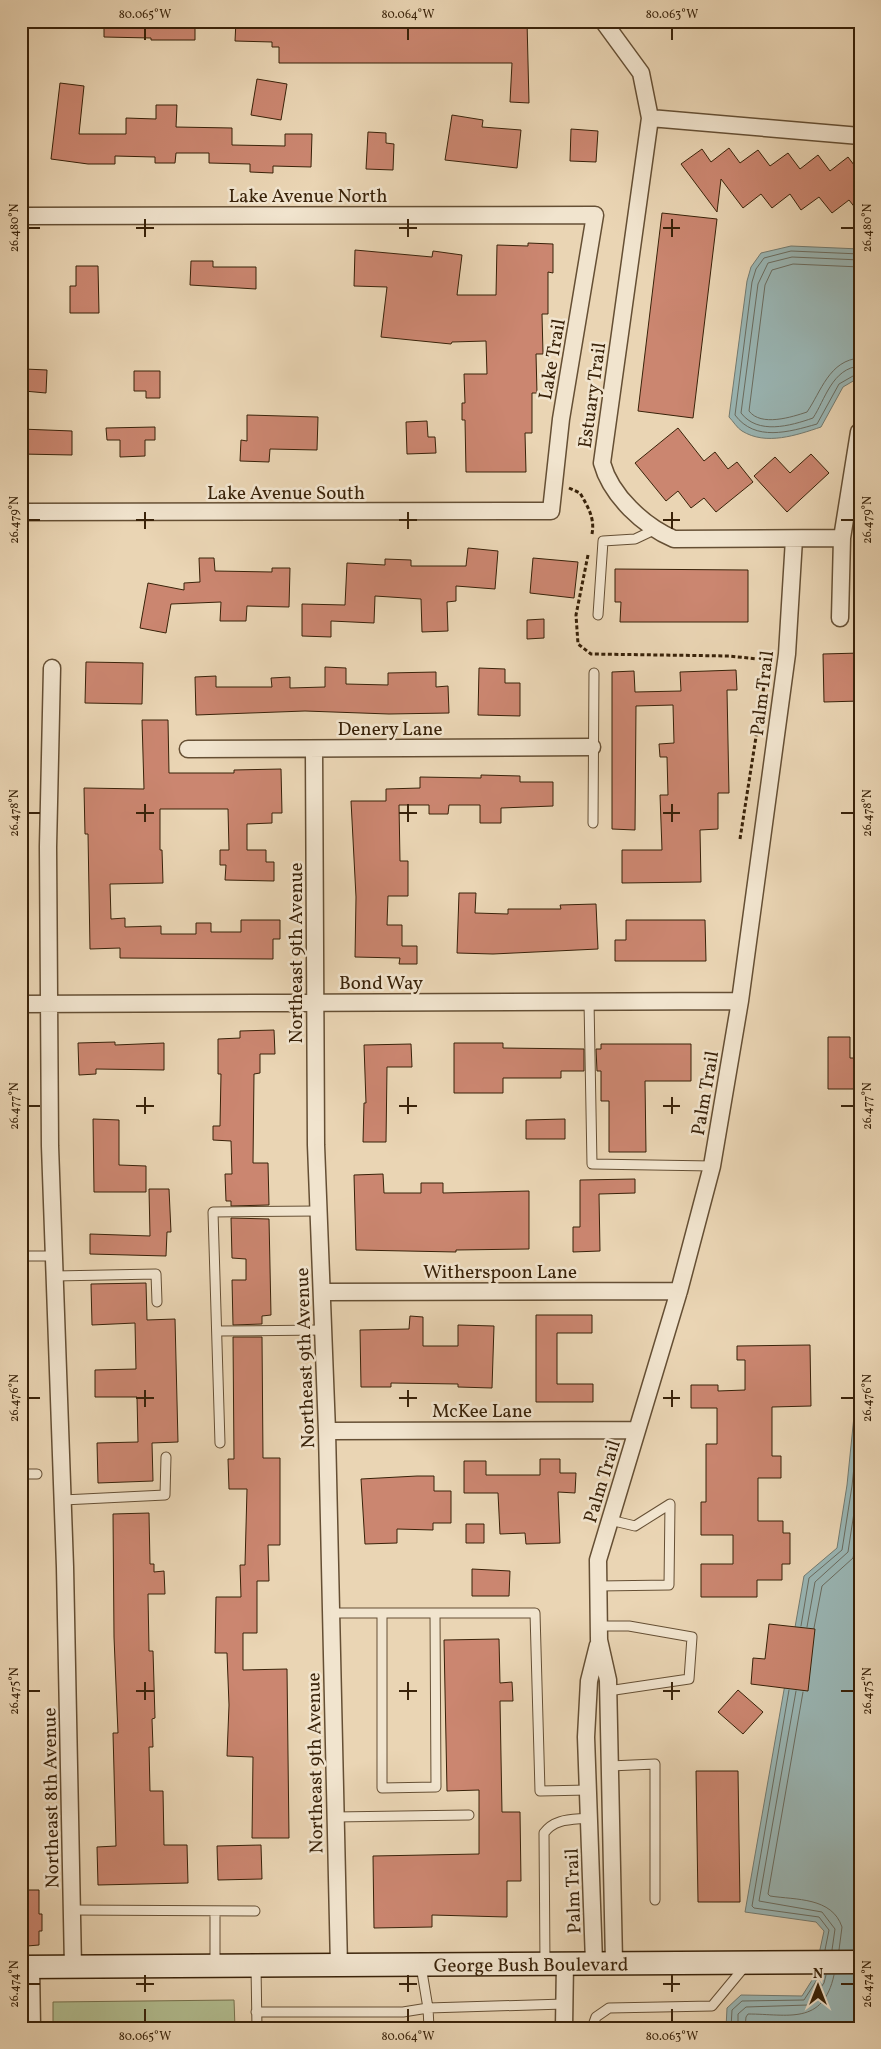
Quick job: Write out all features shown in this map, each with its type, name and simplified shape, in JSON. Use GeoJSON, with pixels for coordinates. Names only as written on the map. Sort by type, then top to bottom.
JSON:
{"type":"FeatureCollection","features":[{"type":"Feature","properties":{"kind":"street","name":"Estuary Trail"},"geometry":{"type":"LineString","coordinates":[[603,21],[641,73],[650,118],[602,463],[606,477],[654,530],[674,539],[842,538]]}},
{"type":"Feature","properties":{"kind":"street"},"geometry":{"type":"LineString","coordinates":[[650,118],[860,136]]}},
{"type":"Feature","properties":{"kind":"street","name":"Lake Avenue North"},"geometry":{"type":"LineString","coordinates":[[21,216],[596,215]]}},
{"type":"Feature","properties":{"kind":"street","name":"Lake Trail"},"geometry":{"type":"LineString","coordinates":[[551,511],[561,419],[596,215]]}},
{"type":"Feature","properties":{"kind":"street"},"geometry":{"type":"LineString","coordinates":[[840,618],[842,538],[859,432]]}},
{"type":"Feature","properties":{"kind":"street","name":"Lake Avenue South"},"geometry":{"type":"LineString","coordinates":[[21,512],[551,511]]}},
{"type":"Feature","properties":{"kind":"street","name":"Palm Trail"},"geometry":{"type":"LineString","coordinates":[[604,1962],[610,1766],[608,1691],[599,1633],[598,1560],[679,1291],[712,1166],[740,1001],[787,654],[794,539]]}},
{"type":"Feature","properties":{"kind":"street","name":"Northeast 8th Avenue"},"geometry":{"type":"LineString","coordinates":[[52,668],[48,847],[50,1146],[63,1500],[73,1967]]}},
{"type":"Feature","properties":{"kind":"street","name":"Denery Lane"},"geometry":{"type":"LineString","coordinates":[[188,749],[592,747]]}},
{"type":"Feature","properties":{"kind":"street","name":"Northeast 9th Avenue"},"geometry":{"type":"LineString","coordinates":[[314,749],[318,1211],[327,1431],[339,1967]]}},
{"type":"Feature","properties":{"kind":"street","name":"Bond Way"},"geometry":{"type":"LineString","coordinates":[[21,1004],[740,1001]]}},
{"type":"Feature","properties":{"kind":"street","name":"Witherspoon Lane"},"geometry":{"type":"LineString","coordinates":[[322,1292],[679,1291]]}},
{"type":"Feature","properties":{"kind":"street","name":"McKee Lane"},"geometry":{"type":"LineString","coordinates":[[327,1431],[637,1430]]}},
{"type":"Feature","properties":{"kind":"street","name":"Palm Trail"},"geometry":{"type":"LineString","coordinates":[[599,1633],[589,1681],[586,1737],[589,1818],[604,1962]]}},
{"type":"Feature","properties":{"kind":"street","name":"George Bush Boulevard"},"geometry":{"type":"LineString","coordinates":[[26,1967],[339,1967],[604,1962],[860,1962]]}},
{"type":"Feature","properties":{"kind":"street"},"geometry":{"type":"LineString","coordinates":[[555,1963],[564,2004],[564,2028]]}},
{"type":"Feature","properties":{"kind":"street"},"geometry":{"type":"LineString","coordinates":[[26,1967],[32,2028]]}},
{"type":"Feature","properties":{"kind":"lane"},"geometry":{"type":"LineString","coordinates":[[598,615],[602,542],[635,539],[654,530]]}},
{"type":"Feature","properties":{"kind":"lane"},"geometry":{"type":"LineString","coordinates":[[593,823],[592,747],[594,674]]}},
{"type":"Feature","properties":{"kind":"lane"},"geometry":{"type":"LineString","coordinates":[[589,1002],[592,1164],[712,1166]]}},
{"type":"Feature","properties":{"kind":"lane"},"geometry":{"type":"LineString","coordinates":[[220,1443],[213,1212],[318,1211]]}},
{"type":"Feature","properties":{"kind":"lane"},"geometry":{"type":"LineString","coordinates":[[21,1256],[54,1256]]}},
{"type":"Feature","properties":{"kind":"lane"},"geometry":{"type":"LineString","coordinates":[[54,1276],[156,1274],[157,1302]]}},
{"type":"Feature","properties":{"kind":"lane"},"geometry":{"type":"LineString","coordinates":[[217,1331],[323,1330]]}},
{"type":"Feature","properties":{"kind":"lane"},"geometry":{"type":"LineString","coordinates":[[63,1500],[165,1495],[166,1457]]}},
{"type":"Feature","properties":{"kind":"lane"},"geometry":{"type":"LineString","coordinates":[[21,1474],[37,1474]]}},
{"type":"Feature","properties":{"kind":"lane"},"geometry":{"type":"LineString","coordinates":[[599,1586],[669,1585],[670,1504],[635,1526],[610,1520]]}},
{"type":"Feature","properties":{"kind":"lane"},"geometry":{"type":"LineString","coordinates":[[331,1613],[535,1613],[540,1791],[588,1790]]}},
{"type":"Feature","properties":{"kind":"lane"},"geometry":{"type":"LineString","coordinates":[[382,1613],[382,1788],[436,1787],[435,1613]]}},
{"type":"Feature","properties":{"kind":"lane"},"geometry":{"type":"LineString","coordinates":[[599,1633],[629,1626],[692,1637],[689,1679],[608,1691]]}},
{"type":"Feature","properties":{"kind":"lane"},"geometry":{"type":"LineString","coordinates":[[610,1766],[655,1764],[656,1900]]}},
{"type":"Feature","properties":{"kind":"lane"},"geometry":{"type":"LineString","coordinates":[[335,1817],[469,1815]]}},
{"type":"Feature","properties":{"kind":"lane"},"geometry":{"type":"LineString","coordinates":[[555,1963],[544,1833],[549,1826],[559,1821],[589,1818]]}},
{"type":"Feature","properties":{"kind":"lane"},"geometry":{"type":"LineString","coordinates":[[72,1910],[255,1911]]}},
{"type":"Feature","properties":{"kind":"lane"},"geometry":{"type":"LineString","coordinates":[[215,1911],[215,1967]]}},
{"type":"Feature","properties":{"kind":"lane"},"geometry":{"type":"LineString","coordinates":[[592,2028],[596,2017],[609,2008],[712,2006],[748,1962]]}},
{"type":"Feature","properties":{"kind":"lane"},"geometry":{"type":"LineString","coordinates":[[421,1964],[429,2028]]}},
{"type":"Feature","properties":{"kind":"lane"},"geometry":{"type":"LineString","coordinates":[[256,1967],[257,2028]]}},
{"type":"Feature","properties":{"kind":"lane"},"geometry":{"type":"LineString","coordinates":[[256,2012],[403,2012],[428,2008],[564,2004]]}},
{"type":"Feature","properties":{"kind":"path"},"geometry":{"type":"LineString","coordinates":[[566,487],[580,493],[590,511],[594,523],[591,538]]}},
{"type":"Feature","properties":{"kind":"path"},"geometry":{"type":"LineString","coordinates":[[589,548],[576,615],[578,644],[591,654],[729,656],[768,660],[740,839]]}},
{"type":"Feature","properties":{"kind":"green space"},"geometry":{"type":"Polygon","coordinates":[[[234,2000],[235,2028],[53,2028],[53,2002],[234,2000]]]}},
{"type":"Feature","properties":{"kind":"water"},"geometry":{"type":"Polygon","coordinates":[[[791,246],[860,249],[860,377],[843,387],[821,427],[782,438],[761,438],[742,431],[729,417],[747,281],[751,267],[761,253],[791,246]]]}},
{"type":"Feature","properties":{"kind":"water"},"geometry":{"type":"Polygon","coordinates":[[[860,1357],[860,2028],[726,2028],[727,2008],[741,1995],[802,1996],[814,1977],[824,1931],[816,1922],[745,1912],[804,1576],[837,1548],[847,1485],[860,1357]]]}},
{"type":"Feature","properties":{"kind":"building"},"geometry":{"type":"Polygon","coordinates":[[[104,21],[195,21],[195,40],[104,37],[104,21]]]}},
{"type":"Feature","properties":{"kind":"building"},"geometry":{"type":"Polygon","coordinates":[[[236,21],[527,21],[529,103],[510,102],[512,63],[279,63],[279,47],[272,47],[272,42],[235,41],[236,21]]]}},
{"type":"Feature","properties":{"kind":"building"},"geometry":{"type":"Polygon","coordinates":[[[257,79],[287,84],[281,120],[251,115],[257,79]]]}},
{"type":"Feature","properties":{"kind":"building"},"geometry":{"type":"Polygon","coordinates":[[[60,83],[84,86],[79,134],[126,134],[126,118],[156,119],[156,105],[177,105],[176,127],[232,128],[232,145],[285,146],[285,134],[312,134],[311,167],[273,166],[273,173],[250,172],[250,164],[209,163],[209,153],[176,153],[175,163],[155,163],[155,157],[115,156],[115,164],[88,164],[51,159],[60,83]]]}},
{"type":"Feature","properties":{"kind":"building"},"geometry":{"type":"Polygon","coordinates":[[[452,115],[483,120],[482,127],[521,130],[517,168],[445,160],[452,115]]]}},
{"type":"Feature","properties":{"kind":"building"},"geometry":{"type":"Polygon","coordinates":[[[571,129],[598,131],[596,162],[570,161],[571,129]]]}},
{"type":"Feature","properties":{"kind":"building"},"geometry":{"type":"Polygon","coordinates":[[[368,132],[386,133],[386,143],[394,144],[393,170],[366,169],[368,132]]]}},
{"type":"Feature","properties":{"kind":"building"},"geometry":{"type":"Polygon","coordinates":[[[729,148],[740,163],[758,150],[770,166],[788,153],[800,169],[818,155],[830,171],[848,157],[860,173],[860,214],[849,200],[832,213],[819,197],[801,210],[790,194],[772,208],[761,194],[743,208],[721,179],[717,212],[681,164],[702,149],[711,162],[729,148]]]}},
{"type":"Feature","properties":{"kind":"building"},"geometry":{"type":"Polygon","coordinates":[[[662,213],[717,219],[693,418],[638,411],[662,213]]]}},
{"type":"Feature","properties":{"kind":"building"},"geometry":{"type":"Polygon","coordinates":[[[528,243],[553,244],[553,273],[548,272],[548,314],[542,314],[543,354],[536,354],[537,393],[532,393],[532,433],[525,433],[526,472],[466,472],[465,420],[462,420],[462,403],[465,403],[464,374],[487,374],[486,341],[452,342],[451,344],[381,337],[387,287],[354,286],[355,250],[432,257],[433,251],[462,255],[457,295],[496,295],[497,245],[528,246],[528,243]]]}},
{"type":"Feature","properties":{"kind":"building"},"geometry":{"type":"Polygon","coordinates":[[[191,261],[213,261],[213,267],[256,267],[256,289],[190,285],[191,261]]]}},
{"type":"Feature","properties":{"kind":"building"},"geometry":{"type":"Polygon","coordinates":[[[76,266],[98,266],[99,313],[70,313],[70,286],[76,286],[76,266]]]}},
{"type":"Feature","properties":{"kind":"building"},"geometry":{"type":"Polygon","coordinates":[[[25,369],[47,370],[46,393],[24,391],[25,369]]]}},
{"type":"Feature","properties":{"kind":"building"},"geometry":{"type":"Polygon","coordinates":[[[134,371],[160,371],[160,398],[146,398],[146,391],[134,391],[134,371]]]}},
{"type":"Feature","properties":{"kind":"building"},"geometry":{"type":"Polygon","coordinates":[[[247,415],[318,417],[317,450],[270,449],[269,462],[240,461],[241,440],[247,441],[247,415]]]}},
{"type":"Feature","properties":{"kind":"building"},"geometry":{"type":"Polygon","coordinates":[[[427,421],[428,437],[435,437],[436,453],[407,454],[406,422],[427,421]]]}},
{"type":"Feature","properties":{"kind":"building"},"geometry":{"type":"Polygon","coordinates":[[[155,427],[155,440],[145,440],[145,456],[120,457],[120,440],[107,440],[106,428],[155,427]]]}},
{"type":"Feature","properties":{"kind":"building"},"geometry":{"type":"Polygon","coordinates":[[[678,428],[704,461],[715,452],[728,469],[737,462],[753,482],[716,512],[704,498],[691,508],[678,491],[666,501],[635,463],[678,428]]]}},
{"type":"Feature","properties":{"kind":"building"},"geometry":{"type":"Polygon","coordinates":[[[21,429],[72,431],[72,455],[21,454],[21,429]]]}},
{"type":"Feature","properties":{"kind":"building"},"geometry":{"type":"Polygon","coordinates":[[[811,454],[829,473],[787,512],[754,476],[775,457],[790,473],[811,454]]]}},
{"type":"Feature","properties":{"kind":"building"},"geometry":{"type":"Polygon","coordinates":[[[468,548],[498,551],[495,589],[456,586],[456,601],[447,602],[448,631],[422,632],[421,599],[375,596],[374,623],[331,621],[331,637],[302,636],[302,604],[345,605],[347,563],[385,565],[385,559],[411,560],[411,566],[466,566],[468,548]]]}},
{"type":"Feature","properties":{"kind":"building"},"geometry":{"type":"Polygon","coordinates":[[[199,558],[214,558],[215,571],[272,572],[272,568],[290,568],[289,607],[247,606],[246,621],[220,621],[221,602],[171,604],[166,633],[140,628],[148,583],[184,590],[184,583],[200,582],[199,558]]]}},
{"type":"Feature","properties":{"kind":"building"},"geometry":{"type":"Polygon","coordinates":[[[533,558],[578,562],[574,598],[530,593],[533,558]]]}},
{"type":"Feature","properties":{"kind":"building"},"geometry":{"type":"Polygon","coordinates":[[[615,569],[748,570],[748,622],[620,622],[621,602],[615,602],[615,569]]]}},
{"type":"Feature","properties":{"kind":"building"},"geometry":{"type":"Polygon","coordinates":[[[544,619],[544,638],[527,639],[527,620],[544,619]]]}},
{"type":"Feature","properties":{"kind":"building"},"geometry":{"type":"Polygon","coordinates":[[[860,653],[860,701],[824,702],[823,654],[860,653]]]}},
{"type":"Feature","properties":{"kind":"building"},"geometry":{"type":"Polygon","coordinates":[[[86,662],[143,663],[142,704],[85,703],[86,662]]]}},
{"type":"Feature","properties":{"kind":"building"},"geometry":{"type":"Polygon","coordinates":[[[325,667],[346,668],[346,684],[388,685],[388,673],[436,672],[436,687],[448,686],[449,713],[389,714],[305,711],[196,715],[195,677],[216,676],[216,687],[272,687],[271,678],[290,677],[290,688],[325,687],[325,667]]]}},
{"type":"Feature","properties":{"kind":"building"},"geometry":{"type":"Polygon","coordinates":[[[479,668],[505,669],[505,683],[520,683],[520,716],[478,715],[479,668]]]}},
{"type":"Feature","properties":{"kind":"building"},"geometry":{"type":"Polygon","coordinates":[[[736,670],[737,690],[727,690],[729,793],[718,793],[718,829],[700,830],[701,882],[622,883],[622,850],[662,850],[660,795],[668,795],[667,757],[660,757],[659,744],[674,743],[673,705],[636,706],[635,830],[612,829],[612,672],[634,671],[635,692],[681,691],[680,672],[736,670]]]}},
{"type":"Feature","properties":{"kind":"building"},"geometry":{"type":"Polygon","coordinates":[[[142,720],[168,720],[169,773],[234,773],[234,770],[281,769],[282,813],[272,813],[272,823],[247,824],[247,850],[266,850],[266,862],[274,862],[274,881],[225,880],[226,865],[220,865],[220,850],[229,850],[228,809],[160,809],[160,850],[162,850],[163,883],[110,884],[111,919],[125,918],[125,927],[161,926],[161,934],[196,934],[196,923],[211,923],[211,932],[241,932],[241,920],[280,920],[280,939],[273,939],[273,959],[120,958],[120,948],[90,949],[88,834],[85,834],[84,788],[144,789],[142,720]]]}},
{"type":"Feature","properties":{"kind":"building"},"geometry":{"type":"Polygon","coordinates":[[[481,775],[520,776],[520,782],[553,782],[553,806],[501,808],[501,823],[480,823],[480,805],[449,805],[448,814],[429,814],[429,805],[399,805],[400,861],[408,861],[408,896],[388,896],[387,925],[402,925],[402,946],[417,946],[417,964],[399,964],[400,958],[355,957],[356,897],[351,801],[386,801],[386,789],[420,788],[420,777],[481,778],[481,775]]]}},
{"type":"Feature","properties":{"kind":"building"},"geometry":{"type":"Polygon","coordinates":[[[459,893],[476,893],[475,913],[508,914],[508,909],[561,909],[560,905],[596,904],[598,949],[493,954],[457,953],[459,893]]]}},
{"type":"Feature","properties":{"kind":"building"},"geometry":{"type":"Polygon","coordinates":[[[626,920],[705,920],[706,961],[615,961],[615,940],[626,940],[626,920]]]}},
{"type":"Feature","properties":{"kind":"building"},"geometry":{"type":"Polygon","coordinates":[[[274,1030],[275,1054],[260,1054],[260,1073],[254,1074],[253,1163],[268,1163],[269,1205],[231,1206],[231,1201],[226,1201],[225,1174],[232,1174],[231,1141],[213,1140],[213,1126],[220,1126],[221,1074],[218,1074],[218,1039],[240,1038],[240,1031],[274,1030]]]}},
{"type":"Feature","properties":{"kind":"building"},"geometry":{"type":"Polygon","coordinates":[[[828,1037],[850,1037],[850,1058],[854,1058],[854,1089],[828,1089],[828,1037]]]}},
{"type":"Feature","properties":{"kind":"building"},"geometry":{"type":"Polygon","coordinates":[[[115,1042],[115,1045],[164,1043],[164,1070],[96,1069],[96,1074],[79,1075],[78,1043],[115,1042]]]}},
{"type":"Feature","properties":{"kind":"building"},"geometry":{"type":"Polygon","coordinates":[[[454,1043],[503,1043],[503,1048],[584,1049],[584,1071],[561,1071],[561,1078],[503,1078],[503,1093],[454,1093],[454,1043]]]}},
{"type":"Feature","properties":{"kind":"building"},"geometry":{"type":"Polygon","coordinates":[[[411,1044],[412,1067],[387,1067],[386,1142],[363,1142],[364,1103],[366,1103],[364,1045],[411,1044]]]}},
{"type":"Feature","properties":{"kind":"building"},"geometry":{"type":"Polygon","coordinates":[[[601,1044],[691,1044],[691,1081],[645,1081],[646,1152],[609,1152],[609,1101],[601,1101],[601,1071],[597,1071],[596,1049],[601,1049],[601,1044]]]}},
{"type":"Feature","properties":{"kind":"building"},"geometry":{"type":"Polygon","coordinates":[[[93,1119],[119,1120],[119,1165],[146,1166],[146,1192],[94,1192],[93,1119]]]}},
{"type":"Feature","properties":{"kind":"building"},"geometry":{"type":"Polygon","coordinates":[[[565,1119],[565,1139],[526,1139],[526,1120],[565,1119]]]}},
{"type":"Feature","properties":{"kind":"building"},"geometry":{"type":"Polygon","coordinates":[[[383,1174],[384,1193],[421,1193],[421,1183],[443,1183],[443,1193],[529,1191],[529,1249],[456,1250],[456,1252],[356,1250],[354,1175],[383,1174]]]}},
{"type":"Feature","properties":{"kind":"building"},"geometry":{"type":"Polygon","coordinates":[[[635,1179],[635,1193],[599,1194],[600,1251],[573,1252],[573,1227],[580,1227],[580,1180],[635,1179]]]}},
{"type":"Feature","properties":{"kind":"building"},"geometry":{"type":"Polygon","coordinates":[[[149,1189],[169,1189],[171,1232],[167,1232],[166,1256],[90,1254],[90,1234],[150,1236],[149,1189]]]}},
{"type":"Feature","properties":{"kind":"building"},"geometry":{"type":"Polygon","coordinates":[[[231,1218],[269,1219],[271,1315],[262,1316],[262,1324],[233,1325],[232,1280],[246,1280],[246,1259],[232,1258],[231,1218]]]}},
{"type":"Feature","properties":{"kind":"building"},"geometry":{"type":"Polygon","coordinates":[[[146,1283],[147,1320],[175,1319],[178,1442],[152,1443],[153,1481],[98,1483],[97,1443],[138,1442],[137,1397],[95,1397],[95,1370],[136,1369],[135,1323],[92,1325],[91,1284],[146,1283]]]}},
{"type":"Feature","properties":{"kind":"building"},"geometry":{"type":"Polygon","coordinates":[[[536,1315],[592,1315],[592,1333],[557,1333],[557,1384],[593,1384],[593,1402],[536,1402],[536,1315]]]}},
{"type":"Feature","properties":{"kind":"building"},"geometry":{"type":"Polygon","coordinates":[[[410,1316],[423,1317],[423,1346],[458,1346],[458,1325],[494,1326],[492,1388],[458,1387],[458,1384],[391,1383],[391,1387],[361,1387],[360,1330],[409,1329],[410,1316]]]}},
{"type":"Feature","properties":{"kind":"building"},"geometry":{"type":"Polygon","coordinates":[[[233,1337],[262,1337],[263,1458],[280,1458],[280,1545],[268,1545],[269,1581],[257,1581],[257,1633],[243,1633],[243,1670],[287,1669],[289,1838],[252,1838],[253,1757],[227,1756],[229,1705],[227,1653],[215,1653],[216,1597],[241,1597],[240,1565],[245,1565],[247,1489],[229,1489],[228,1459],[234,1459],[233,1337]]]}},
{"type":"Feature","properties":{"kind":"building"},"geometry":{"type":"Polygon","coordinates":[[[810,1345],[811,1406],[772,1407],[772,1456],[781,1456],[781,1478],[758,1478],[758,1521],[783,1521],[783,1533],[790,1533],[790,1564],[782,1564],[782,1580],[757,1580],[757,1597],[701,1597],[701,1564],[733,1564],[733,1535],[701,1535],[701,1502],[706,1502],[706,1444],[717,1444],[717,1408],[691,1408],[691,1385],[718,1385],[718,1391],[745,1390],[745,1360],[737,1360],[737,1346],[810,1345]]]}},
{"type":"Feature","properties":{"kind":"building"},"geometry":{"type":"Polygon","coordinates":[[[540,1459],[560,1459],[560,1473],[576,1473],[575,1493],[558,1492],[560,1543],[526,1544],[525,1533],[500,1534],[498,1493],[464,1493],[464,1461],[486,1461],[486,1475],[540,1475],[540,1459]]]}},
{"type":"Feature","properties":{"kind":"building"},"geometry":{"type":"Polygon","coordinates":[[[434,1476],[434,1491],[451,1491],[451,1523],[433,1523],[433,1530],[397,1529],[397,1543],[365,1544],[361,1479],[434,1476]]]}},
{"type":"Feature","properties":{"kind":"building"},"geometry":{"type":"Polygon","coordinates":[[[149,1513],[150,1564],[154,1564],[154,1572],[164,1571],[165,1594],[148,1594],[149,1651],[153,1651],[155,1718],[152,1719],[153,1747],[149,1747],[150,1791],[163,1791],[164,1845],[187,1845],[188,1883],[98,1885],[97,1847],[116,1846],[113,1733],[118,1733],[114,1637],[113,1514],[149,1513]]]}},
{"type":"Feature","properties":{"kind":"building"},"geometry":{"type":"Polygon","coordinates":[[[466,1524],[484,1524],[484,1543],[466,1543],[466,1524]]]}},
{"type":"Feature","properties":{"kind":"building"},"geometry":{"type":"Polygon","coordinates":[[[472,1569],[510,1571],[509,1596],[472,1596],[472,1569]]]}},
{"type":"Feature","properties":{"kind":"building"},"geometry":{"type":"Polygon","coordinates":[[[769,1624],[815,1629],[808,1691],[751,1684],[753,1658],[765,1659],[769,1624]]]}},
{"type":"Feature","properties":{"kind":"building"},"geometry":{"type":"Polygon","coordinates":[[[499,1639],[500,1683],[512,1682],[513,1701],[500,1701],[502,1812],[520,1812],[521,1881],[507,1881],[507,1917],[432,1915],[432,1927],[374,1928],[373,1856],[479,1854],[479,1790],[447,1791],[444,1640],[499,1639]]]}},
{"type":"Feature","properties":{"kind":"building"},"geometry":{"type":"Polygon","coordinates":[[[738,1690],[763,1712],[743,1734],[718,1712],[738,1690]]]}},
{"type":"Feature","properties":{"kind":"building"},"geometry":{"type":"Polygon","coordinates":[[[696,1771],[738,1771],[740,1902],[698,1902],[696,1771]]]}},
{"type":"Feature","properties":{"kind":"building"},"geometry":{"type":"Polygon","coordinates":[[[261,1845],[262,1879],[218,1880],[217,1846],[261,1845]]]}},
{"type":"Feature","properties":{"kind":"building"},"geometry":{"type":"Polygon","coordinates":[[[21,1890],[39,1890],[39,1914],[42,1914],[42,1931],[39,1931],[39,1945],[27,1946],[25,1908],[21,1908],[21,1890]]]}}]}
